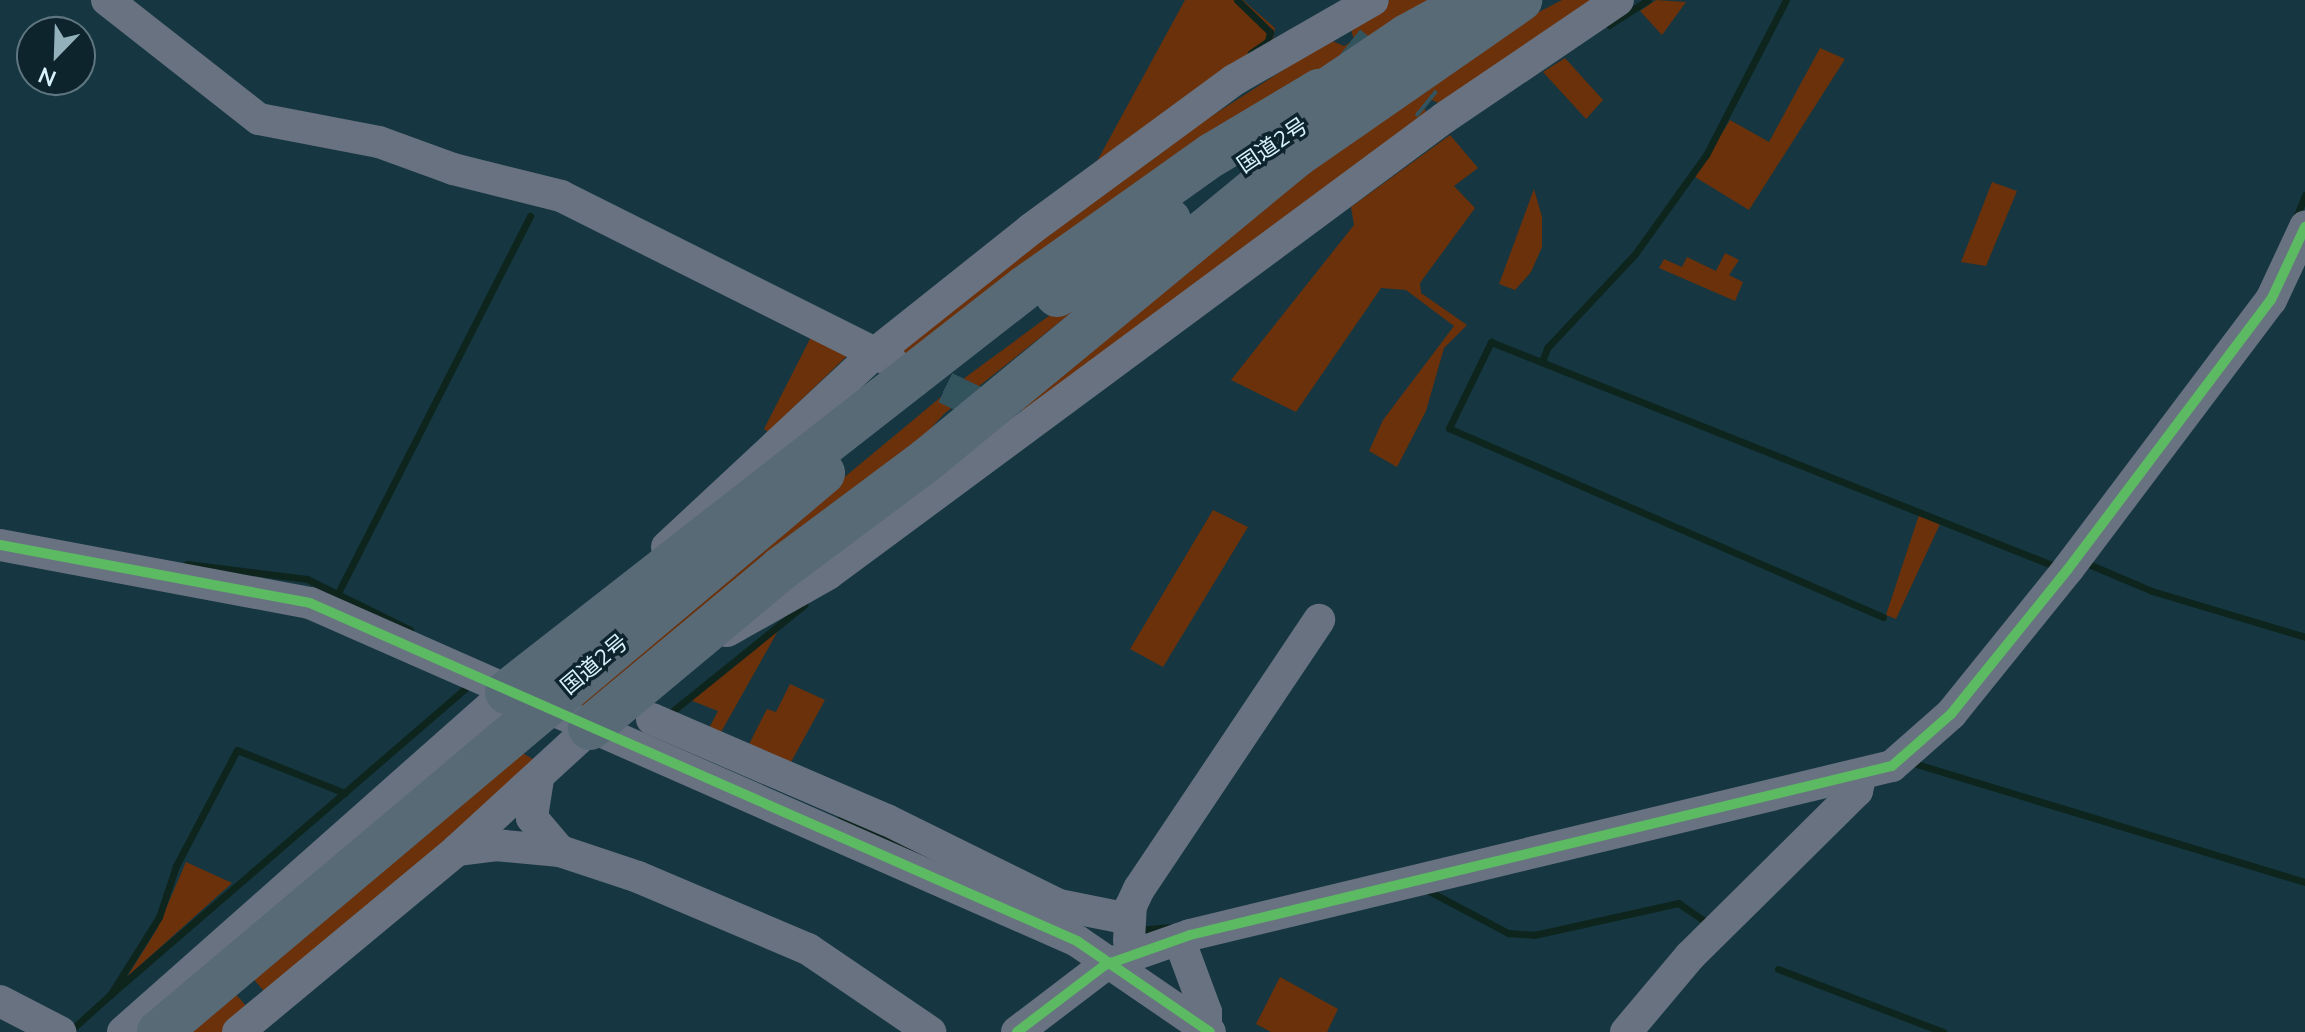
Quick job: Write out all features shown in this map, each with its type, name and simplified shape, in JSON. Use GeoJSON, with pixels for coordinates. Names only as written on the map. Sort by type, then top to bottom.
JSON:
{"type":"FeatureCollection","features":[{"type":"Feature","properties":{"kind":"highway","name":"国道2号"},"geometry":{"type":"LineString","coordinates":[[159,1032],[823,473],[1319,91],[1473,0]]}},
{"type":"Feature","properties":{"kind":"highway","name":"国道2号"},"geometry":{"type":"LineString","coordinates":[[1037,306],[1112,264],[1283,137],[1423,50],[1519,0]]}},
{"type":"Feature","properties":{"kind":"highway"},"geometry":{"type":"LineString","coordinates":[[590,728],[782,568],[928,459],[1297,155],[1519,0]]}},
{"type":"Feature","properties":{"kind":"highway"},"geometry":{"type":"LineString","coordinates":[[507,692],[1026,287],[1212,155],[1319,91]]}},
{"type":"Feature","properties":{"kind":"street"},"geometry":{"type":"LineString","coordinates":[[107,0],[259,119],[379,142],[453,169],[561,196],[888,360]]}},
{"type":"Feature","properties":{"kind":"street"},"geometry":{"type":"LineString","coordinates":[[606,614],[700,512],[888,360],[1031,229],[1234,80],[1340,34],[1373,0]]}},
{"type":"Feature","properties":{"kind":"street"},"geometry":{"type":"LineString","coordinates":[[657,671],[828,574],[1019,423],[1436,112],[1618,0]]}},
{"type":"Feature","properties":{"kind":"street"},"geometry":{"type":"LineString","coordinates":[[0,545],[310,603],[1077,941],[1179,939],[1284,910],[1860,778],[1892,766],[1920,747],[1981,678],[2271,300],[2305,227]]}},
{"type":"Feature","properties":{"kind":"street"},"geometry":{"type":"LineString","coordinates":[[1017,1032],[1125,940],[1139,889],[1319,620]]}},
{"type":"Feature","properties":{"kind":"street"},"geometry":{"type":"LineString","coordinates":[[123,1032],[507,692]]}},
{"type":"Feature","properties":{"kind":"street"},"geometry":{"type":"LineString","coordinates":[[652,719],[887,820],[1125,940],[1204,1025]]}},
{"type":"Feature","properties":{"kind":"street"},"geometry":{"type":"LineString","coordinates":[[238,1032],[457,850],[538,779],[590,728]]}},
{"type":"Feature","properties":{"kind":"street"},"geometry":{"type":"LineString","coordinates":[[1626,1032],[1690,956],[1857,791],[1860,778]]}},
{"type":"Feature","properties":{"kind":"street"},"geometry":{"type":"LineString","coordinates":[[538,779],[532,818],[560,851]]}},
{"type":"Feature","properties":{"kind":"street"},"geometry":{"type":"LineString","coordinates":[[457,850],[495,845],[560,851],[707,904],[808,949],[930,1032]]}},
{"type":"Feature","properties":{"kind":"street"},"geometry":{"type":"LineString","coordinates":[[1179,939],[1206,1012],[1204,1025]]}},
{"type":"Feature","properties":{"kind":"street"},"geometry":{"type":"LineString","coordinates":[[218,950],[264,1008]]}},
{"type":"Feature","properties":{"kind":"street"},"geometry":{"type":"LineString","coordinates":[[0,1001],[60,1032]]}},
{"type":"Feature","properties":{"kind":"shaded area"},"geometry":{"type":"Polygon","coordinates":[[[1185,0],[1243,0],[1275,28],[1272,46],[1095,165],[1185,0]]]}},
{"type":"Feature","properties":{"kind":"shaded area"},"geometry":{"type":"Polygon","coordinates":[[[1390,0],[1443,0],[906,354],[900,349],[1058,226],[1156,157],[1162,148],[1330,40],[1344,46],[1354,40],[1350,26],[1355,20],[1390,0]]]}},
{"type":"Feature","properties":{"kind":"shaded area"},"geometry":{"type":"Polygon","coordinates":[[[1562,0],[1603,0],[1438,103],[1432,100],[1424,106],[1427,115],[1030,412],[1021,410],[1234,224],[1514,25],[1562,0]]]}},
{"type":"Feature","properties":{"kind":"shaded area"},"geometry":{"type":"Polygon","coordinates":[[[1656,0],[1686,2],[1662,35],[1640,11],[1656,0]]]}},
{"type":"Feature","properties":{"kind":"shaded area"},"geometry":{"type":"Polygon","coordinates":[[[1820,48],[1845,59],[1749,210],[1695,177],[1730,120],[1769,142],[1820,48]]]}},
{"type":"Feature","properties":{"kind":"shaded area"},"geometry":{"type":"Polygon","coordinates":[[[1565,58],[1603,100],[1586,119],[1543,72],[1565,58]]]}},
{"type":"Feature","properties":{"kind":"shaded area"},"geometry":{"type":"Polygon","coordinates":[[[1450,135],[1478,168],[1454,186],[1475,208],[1420,283],[1421,293],[1467,325],[1444,348],[1426,411],[1397,467],[1369,451],[1383,420],[1454,326],[1406,290],[1381,288],[1296,412],[1231,380],[1354,225],[1351,207],[1450,135]]]}},
{"type":"Feature","properties":{"kind":"shaded area"},"geometry":{"type":"Polygon","coordinates":[[[1992,182],[2017,191],[1986,266],[1961,262],[1992,182]]]}},
{"type":"Feature","properties":{"kind":"shaded area"},"geometry":{"type":"Polygon","coordinates":[[[1534,189],[1542,217],[1542,247],[1531,272],[1515,290],[1499,284],[1534,189]]]}},
{"type":"Feature","properties":{"kind":"shaded area"},"geometry":{"type":"Polygon","coordinates":[[[1155,238],[1120,274],[944,414],[871,494],[579,710],[536,685],[835,485],[959,382],[1155,238]]]}},
{"type":"Feature","properties":{"kind":"shaded area"},"geometry":{"type":"Polygon","coordinates":[[[1725,253],[1739,260],[1729,275],[1743,282],[1735,301],[1659,268],[1664,259],[1682,267],[1687,257],[1716,271],[1725,253]]]}},
{"type":"Feature","properties":{"kind":"shaded area"},"geometry":{"type":"Polygon","coordinates":[[[812,335],[850,353],[768,432],[764,429],[812,335]]]}},
{"type":"Feature","properties":{"kind":"shaded area"},"geometry":{"type":"Polygon","coordinates":[[[1213,510],[1248,527],[1163,667],[1130,649],[1213,510]]]}},
{"type":"Feature","properties":{"kind":"shaded area"},"geometry":{"type":"Polygon","coordinates":[[[1919,515],[1940,524],[1896,619],[1886,615],[1919,515]]]}},
{"type":"Feature","properties":{"kind":"shaded area"},"geometry":{"type":"Polygon","coordinates":[[[779,629],[716,741],[705,736],[718,711],[690,700],[779,629]]]}},
{"type":"Feature","properties":{"kind":"shaded area"},"geometry":{"type":"Polygon","coordinates":[[[790,684],[825,700],[785,773],[744,754],[767,709],[776,712],[790,684]]]}},
{"type":"Feature","properties":{"kind":"shaded area"},"geometry":{"type":"Polygon","coordinates":[[[483,731],[540,763],[264,991],[230,953],[483,731]]]}},
{"type":"Feature","properties":{"kind":"shaded area"},"geometry":{"type":"Polygon","coordinates":[[[186,862],[232,883],[127,977],[157,929],[186,862]]]}},
{"type":"Feature","properties":{"kind":"shaded area"},"geometry":{"type":"Polygon","coordinates":[[[212,967],[248,1008],[229,1032],[134,1032],[212,967]]]}},
{"type":"Feature","properties":{"kind":"shaded area"},"geometry":{"type":"Polygon","coordinates":[[[1280,977],[1338,1009],[1327,1032],[1271,1032],[1256,1024],[1280,977]]]}},
{"type":"Feature","properties":{"kind":"waterway"},"geometry":{"type":"LineString","coordinates":[[1237,0],[1270,32],[1268,41],[1251,53]]}},
{"type":"Feature","properties":{"kind":"waterway"},"geometry":{"type":"LineString","coordinates":[[1609,25],[1648,0]]}},
{"type":"Feature","properties":{"kind":"waterway"},"geometry":{"type":"LineString","coordinates":[[1542,362],[1547,348],[1635,254],[1706,155],[1786,0]]}},
{"type":"Feature","properties":{"kind":"waterway"},"geometry":{"type":"LineString","coordinates":[[2295,220],[2305,195]]}},
{"type":"Feature","properties":{"kind":"waterway"},"geometry":{"type":"LineString","coordinates":[[339,591],[530,216]]}},
{"type":"Feature","properties":{"kind":"waterway"},"geometry":{"type":"LineString","coordinates":[[1883,617],[1449,428],[1491,342],[2057,567]]}},
{"type":"Feature","properties":{"kind":"waterway"},"geometry":{"type":"LineString","coordinates":[[2086,563],[2152,591],[2305,637]]}},
{"type":"Feature","properties":{"kind":"waterway"},"geometry":{"type":"LineString","coordinates":[[187,564],[307,579],[410,630]]}},
{"type":"Feature","properties":{"kind":"waterway"},"geometry":{"type":"LineString","coordinates":[[669,714],[804,605]]}},
{"type":"Feature","properties":{"kind":"waterway"},"geometry":{"type":"LineString","coordinates":[[110,995],[466,688]]}},
{"type":"Feature","properties":{"kind":"waterway"},"geometry":{"type":"LineString","coordinates":[[69,1032],[110,995],[159,917],[176,866],[237,750],[345,793]]}},
{"type":"Feature","properties":{"kind":"waterway"},"geometry":{"type":"LineString","coordinates":[[1913,763],[2305,882]]}},
{"type":"Feature","properties":{"kind":"waterway"},"geometry":{"type":"LineString","coordinates":[[841,817],[924,856]]}},
{"type":"Feature","properties":{"kind":"waterway"},"geometry":{"type":"LineString","coordinates":[[1425,889],[1508,933],[1534,935],[1678,903],[1708,923]]}},
{"type":"Feature","properties":{"kind":"waterway"},"geometry":{"type":"LineString","coordinates":[[1137,930],[1169,927]]}},
{"type":"Feature","properties":{"kind":"waterway"},"geometry":{"type":"LineString","coordinates":[[1778,969],[1943,1032]]}},
{"type":"Feature","properties":{"kind":"tunnel"},"geometry":{"type":"LineString","coordinates":[[1350,42],[1428,105]]}},
{"type":"Feature","properties":{"kind":"tunnel"},"geometry":{"type":"LineString","coordinates":[[902,367],[1007,417]]}},
{"type":"Feature","properties":{"kind":"cycle path"},"geometry":{"type":"LineString","coordinates":[[1017,1032],[1105,965],[1190,935],[1892,766],[1951,714],[2068,569],[2271,300],[2305,227]]}},
{"type":"Feature","properties":{"kind":"cycle path"},"geometry":{"type":"LineString","coordinates":[[0,545],[310,603],[1077,941],[1210,1032]]}}]}
